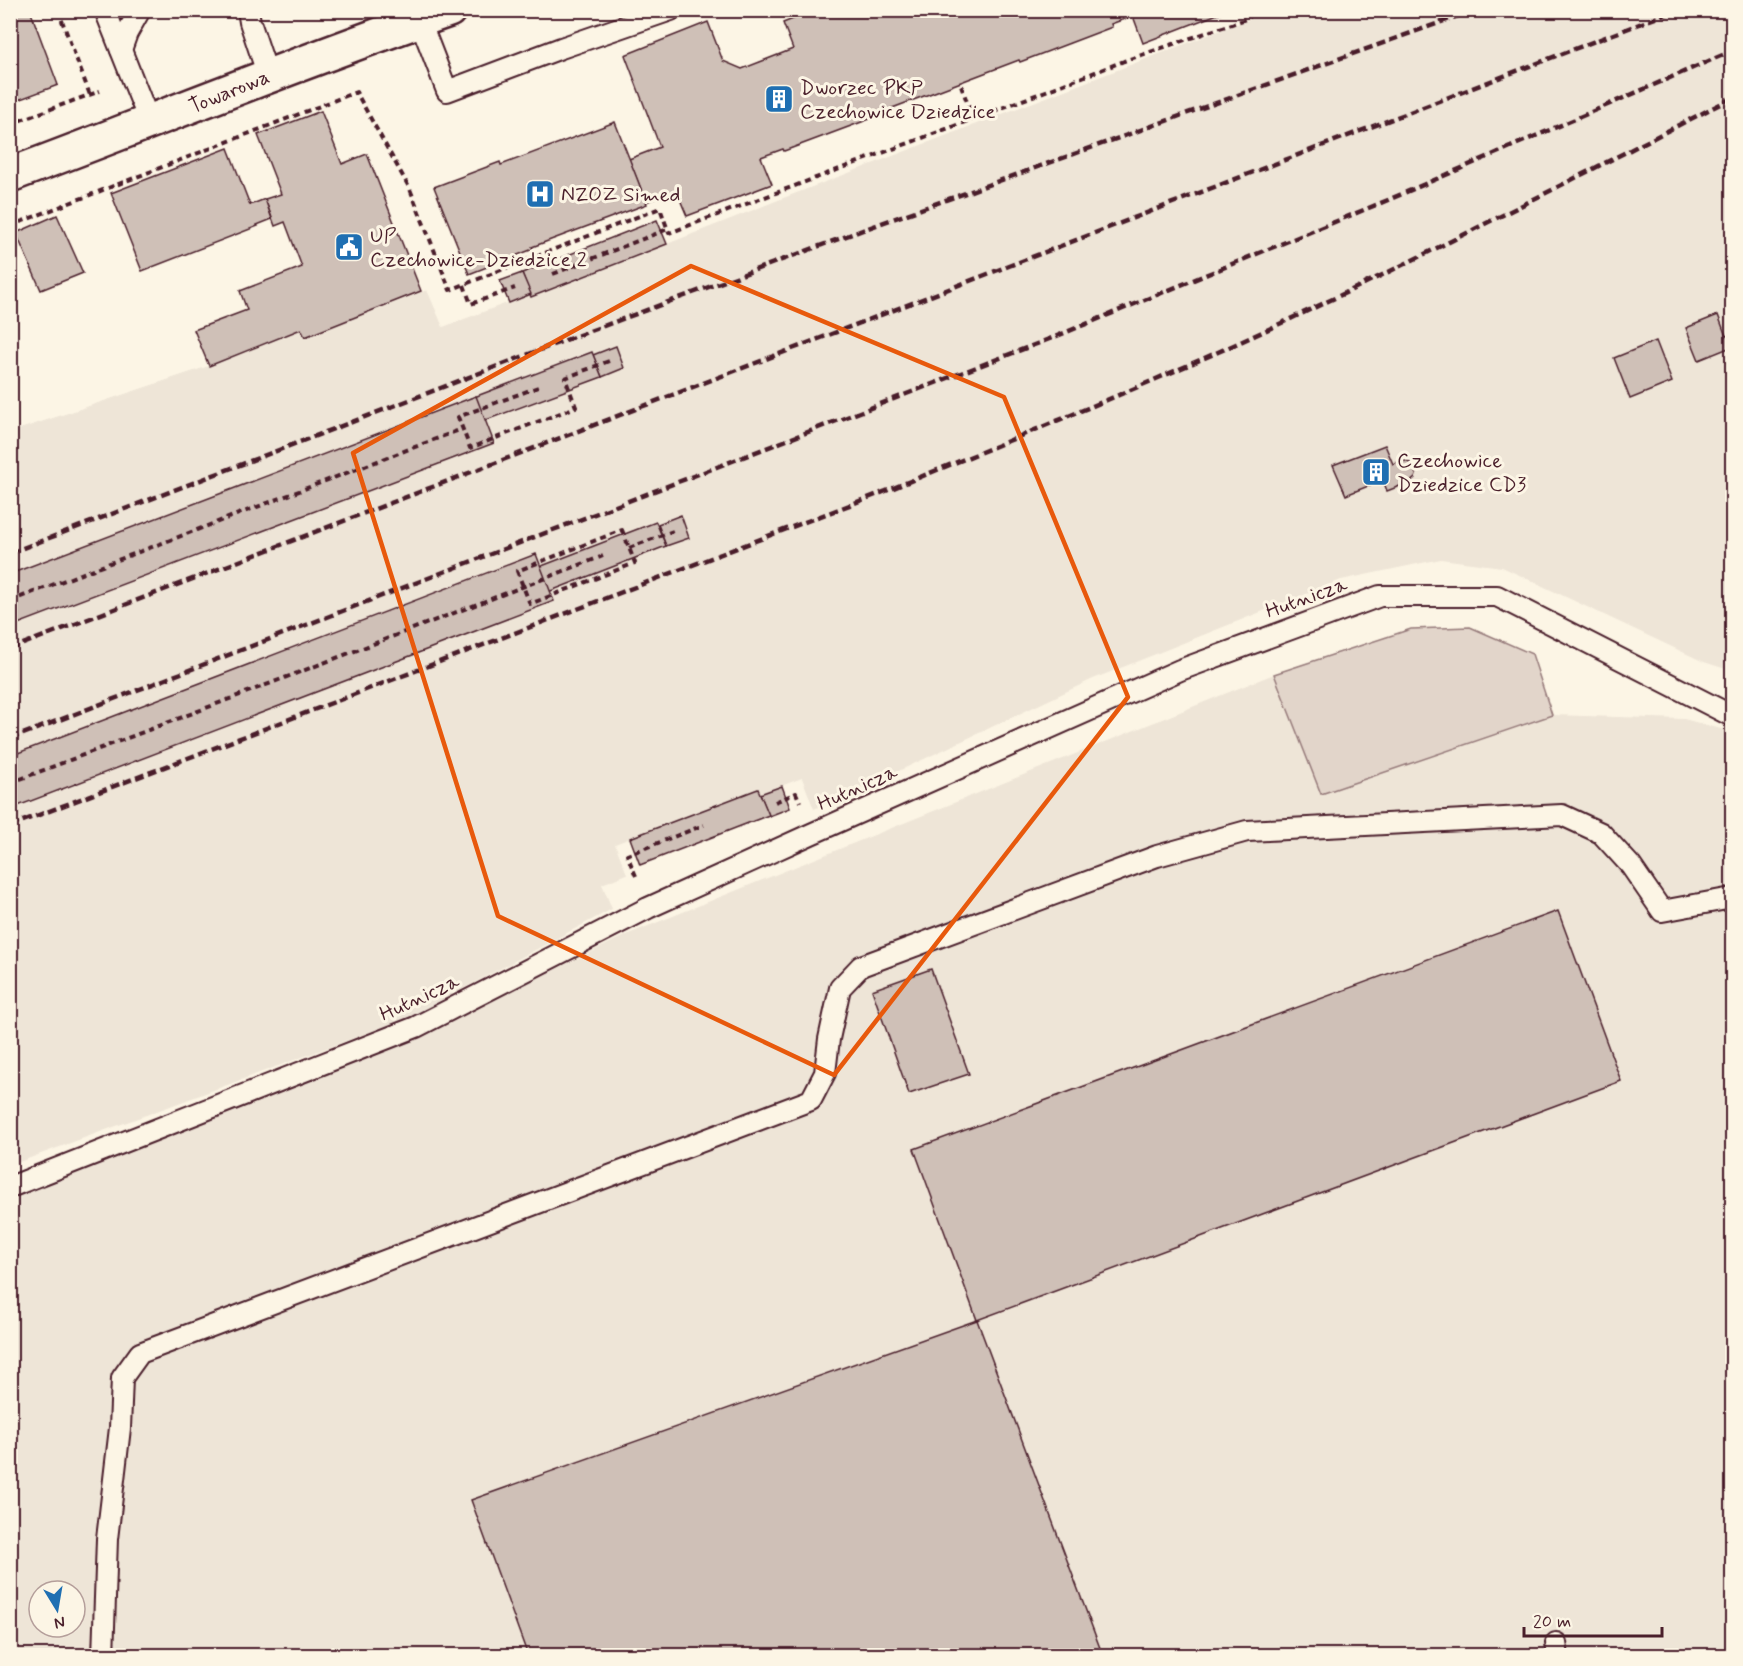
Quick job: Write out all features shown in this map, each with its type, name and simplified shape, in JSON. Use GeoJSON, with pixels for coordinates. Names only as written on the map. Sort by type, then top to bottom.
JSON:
{"type":"FeatureCollection","features":[{"type":"Feature","properties":{"kind":"street","name":"Towarowa"},"geometry":{"type":"LineString","coordinates":[[10,175],[268,76],[434,16]]}},
{"type":"Feature","properties":{"kind":"lane"},"geometry":{"type":"LineString","coordinates":[[105,10],[150,123]]}},
{"type":"Feature","properties":{"kind":"lane"},"geometry":{"type":"LineString","coordinates":[[121,50],[126,33],[140,10]]}},
{"type":"Feature","properties":{"kind":"lane"},"geometry":{"type":"LineString","coordinates":[[248,10],[268,76]]}},
{"type":"Feature","properties":{"kind":"lane"},"geometry":{"type":"LineString","coordinates":[[434,16],[447,91],[561,48],[672,10]]}},
{"type":"Feature","properties":{"kind":"lane","name":"Hutnicza"},"geometry":{"type":"LineString","coordinates":[[10,1187],[416,1027],[648,908],[812,834],[1180,670],[1380,596],[1497,596],[1732,716]]}},
{"type":"Feature","properties":{"kind":"lane"},"geometry":{"type":"LineString","coordinates":[[103,1656],[107,1539],[120,1428],[122,1378],[140,1353],[811,1100],[825,1072],[829,1039],[840,988],[861,966],[1157,856],[1247,831],[1562,815],[1601,833],[1631,866],[1662,911],[1732,898]]}},
{"type":"Feature","properties":{"kind":"path"},"geometry":{"type":"LineString","coordinates":[[58,10],[90,95]]}},
{"type":"Feature","properties":{"kind":"path"},"geometry":{"type":"LineString","coordinates":[[10,226],[356,92],[410,189],[450,290],[660,208],[669,233],[1124,61],[1249,18],[1253,10]]}},
{"type":"Feature","properties":{"kind":"path"},"geometry":{"type":"LineString","coordinates":[[960,82],[973,119]]}},
{"type":"Feature","properties":{"kind":"path"},"geometry":{"type":"LineString","coordinates":[[10,124],[105,90]]}},
{"type":"Feature","properties":{"kind":"path"},"geometry":{"type":"LineString","coordinates":[[553,274],[668,229]]}},
{"type":"Feature","properties":{"kind":"path"},"geometry":{"type":"LineString","coordinates":[[464,285],[471,304],[515,288]]}},
{"type":"Feature","properties":{"kind":"path"},"geometry":{"type":"LineString","coordinates":[[538,387],[458,417],[470,448],[576,407],[565,378],[609,361]]}},
{"type":"Feature","properties":{"kind":"path"},"geometry":{"type":"LineString","coordinates":[[10,601],[462,429]]}},
{"type":"Feature","properties":{"kind":"path"},"geometry":{"type":"LineString","coordinates":[[622,530],[635,563],[530,604],[524,587],[517,570],[622,530]]}},
{"type":"Feature","properties":{"kind":"path"},"geometry":{"type":"LineString","coordinates":[[629,548],[673,531]]}},
{"type":"Feature","properties":{"kind":"path"},"geometry":{"type":"LineString","coordinates":[[10,783],[603,556]]}},
{"type":"Feature","properties":{"kind":"path"},"geometry":{"type":"LineString","coordinates":[[640,850],[704,825]]}},
{"type":"Feature","properties":{"kind":"highlighted area"},"geometry":{"type":"Polygon","coordinates":[[[691,266],[1004,397],[1128,697],[834,1075],[498,916],[353,453],[691,266]]]}},
{"type":"Feature","properties":{"kind":"shaded area"},"geometry":{"type":"Polygon","coordinates":[[[1271,11],[1732,11],[1732,671],[1704,662],[1502,567],[1441,559],[1341,580],[1093,679],[829,804],[828,802],[814,809],[802,778],[760,794],[758,789],[615,844],[627,874],[602,884],[612,909],[408,1018],[11,1165],[11,432],[209,366],[301,329],[305,337],[427,290],[443,327],[531,294],[532,296],[558,287],[1271,11]]]}},
{"type":"Feature","properties":{"kind":"shaded area"},"geometry":{"type":"Polygon","coordinates":[[[1470,627],[1532,654],[1552,715],[1321,794],[1274,674],[1411,629],[1470,627]]]}},
{"type":"Feature","properties":{"kind":"shaded area"},"geometry":{"type":"Polygon","coordinates":[[[1274,674],[1321,794],[1552,715],[1684,719],[1732,732],[1732,1655],[11,1656],[11,1190],[409,1041],[626,935],[1274,674]]]}},
{"type":"Feature","properties":{"kind":"building"},"geometry":{"type":"Polygon","coordinates":[[[10,10],[30,10],[58,85],[10,103],[10,10]]]}},
{"type":"Feature","properties":{"kind":"building","name":"Dworzec PKP Czechowice Dziedzice"},"geometry":{"type":"Polygon","coordinates":[[[816,10],[1228,10],[1143,43],[1133,16],[1111,24],[1112,27],[874,115],[875,117],[784,151],[783,149],[761,157],[772,184],[687,216],[676,190],[646,202],[629,159],[660,147],[625,55],[708,22],[723,61],[742,69],[793,49],[783,23],[816,10]]]}},
{"type":"Feature","properties":{"kind":"building","name":"UP Czechowice-Dziedzice 2"},"geometry":{"type":"Polygon","coordinates":[[[321,111],[342,164],[367,154],[421,291],[305,337],[301,329],[209,366],[194,330],[247,310],[240,291],[302,267],[285,222],[275,226],[265,199],[281,194],[258,135],[321,111]]]}},
{"type":"Feature","properties":{"kind":"building","name":"NZOZ Simed"},"geometry":{"type":"Polygon","coordinates":[[[615,122],[647,204],[532,247],[533,249],[469,274],[434,187],[500,162],[501,165],[615,122]]]}},
{"type":"Feature","properties":{"kind":"building"},"geometry":{"type":"Polygon","coordinates":[[[228,148],[250,205],[265,199],[272,219],[142,271],[111,193],[228,148]]]}},
{"type":"Feature","properties":{"kind":"building"},"geometry":{"type":"Polygon","coordinates":[[[57,215],[83,273],[41,290],[16,233],[57,215]]]}},
{"type":"Feature","properties":{"kind":"building"},"geometry":{"type":"Polygon","coordinates":[[[657,220],[667,244],[531,297],[522,273],[657,220]]]}},
{"type":"Feature","properties":{"kind":"building"},"geometry":{"type":"Polygon","coordinates":[[[522,273],[531,294],[509,303],[500,281],[522,273]]]}},
{"type":"Feature","properties":{"kind":"building"},"geometry":{"type":"Polygon","coordinates":[[[1718,315],[1726,336],[1732,334],[1732,352],[1731,347],[1699,360],[1686,328],[1718,315]]]}},
{"type":"Feature","properties":{"kind":"building"},"geometry":{"type":"Polygon","coordinates":[[[1656,341],[1672,382],[1630,399],[1614,358],[1656,341]]]}},
{"type":"Feature","properties":{"kind":"building"},"geometry":{"type":"Polygon","coordinates":[[[616,346],[624,368],[602,377],[593,355],[616,346]]]}},
{"type":"Feature","properties":{"kind":"building"},"geometry":{"type":"Polygon","coordinates":[[[592,352],[602,377],[478,423],[469,399],[592,352]]]}},
{"type":"Feature","properties":{"kind":"building"},"geometry":{"type":"Polygon","coordinates":[[[476,396],[494,443],[10,627],[10,574],[476,396]]]}},
{"type":"Feature","properties":{"kind":"building","name":"Czechowice Dziedzice CD3"},"geometry":{"type":"Polygon","coordinates":[[[1385,445],[1393,464],[1402,460],[1413,464],[1415,478],[1387,491],[1383,480],[1346,495],[1333,465],[1385,445]]]}},
{"type":"Feature","properties":{"kind":"building"},"geometry":{"type":"Polygon","coordinates":[[[681,515],[689,538],[666,546],[658,524],[681,515]]]}},
{"type":"Feature","properties":{"kind":"building"},"geometry":{"type":"Polygon","coordinates":[[[656,522],[666,546],[543,594],[534,569],[656,522]]]}},
{"type":"Feature","properties":{"kind":"building"},"geometry":{"type":"Polygon","coordinates":[[[1732,523],[1732,614],[1727,524],[1732,523]]]}},
{"type":"Feature","properties":{"kind":"building"},"geometry":{"type":"Polygon","coordinates":[[[536,554],[554,601],[10,809],[10,756],[536,554]]]}},
{"type":"Feature","properties":{"kind":"building"},"geometry":{"type":"Polygon","coordinates":[[[782,786],[790,808],[769,816],[760,794],[782,786]]]}},
{"type":"Feature","properties":{"kind":"building"},"geometry":{"type":"Polygon","coordinates":[[[758,789],[769,815],[640,865],[630,838],[758,789]]]}},
{"type":"Feature","properties":{"kind":"building"},"geometry":{"type":"Polygon","coordinates":[[[1558,911],[1621,1081],[977,1320],[914,1149],[1558,911]]]}},
{"type":"Feature","properties":{"kind":"building"},"geometry":{"type":"Polygon","coordinates":[[[931,969],[969,1074],[909,1094],[872,990],[931,969]]]}},
{"type":"Feature","properties":{"kind":"building"},"geometry":{"type":"Polygon","coordinates":[[[977,1320],[1103,1656],[528,1656],[471,1500],[977,1320]]]}},
{"type":"Feature","properties":{"kind":"railway"},"geometry":{"type":"LineString","coordinates":[[10,553],[571,338],[879,224],[1475,10]]}},
{"type":"Feature","properties":{"kind":"railway"},"geometry":{"type":"LineString","coordinates":[[10,649],[1676,10]]}},
{"type":"Feature","properties":{"kind":"railway"},"geometry":{"type":"LineString","coordinates":[[10,739],[1052,338],[1388,200],[1732,51]]}},
{"type":"Feature","properties":{"kind":"railway"},"geometry":{"type":"LineString","coordinates":[[10,826],[886,491],[1105,401],[1299,315],[1486,224],[1732,98]]}},
{"type":"Feature","properties":{"kind":"place","name":"Dworzec PKP Czechowice Dziedzice"},"geometry":{"type":"Point","coordinates":[779,99]}},
{"type":"Feature","properties":{"kind":"place","name":"NZOZ Simed"},"geometry":{"type":"Point","coordinates":[540,194]}},
{"type":"Feature","properties":{"kind":"place","name":"UP Czechowice-Dziedzice 2"},"geometry":{"type":"Point","coordinates":[349,247]}},
{"type":"Feature","properties":{"kind":"place","name":"Czechowice Dziedzice CD3"},"geometry":{"type":"Point","coordinates":[1376,472]}}]}
